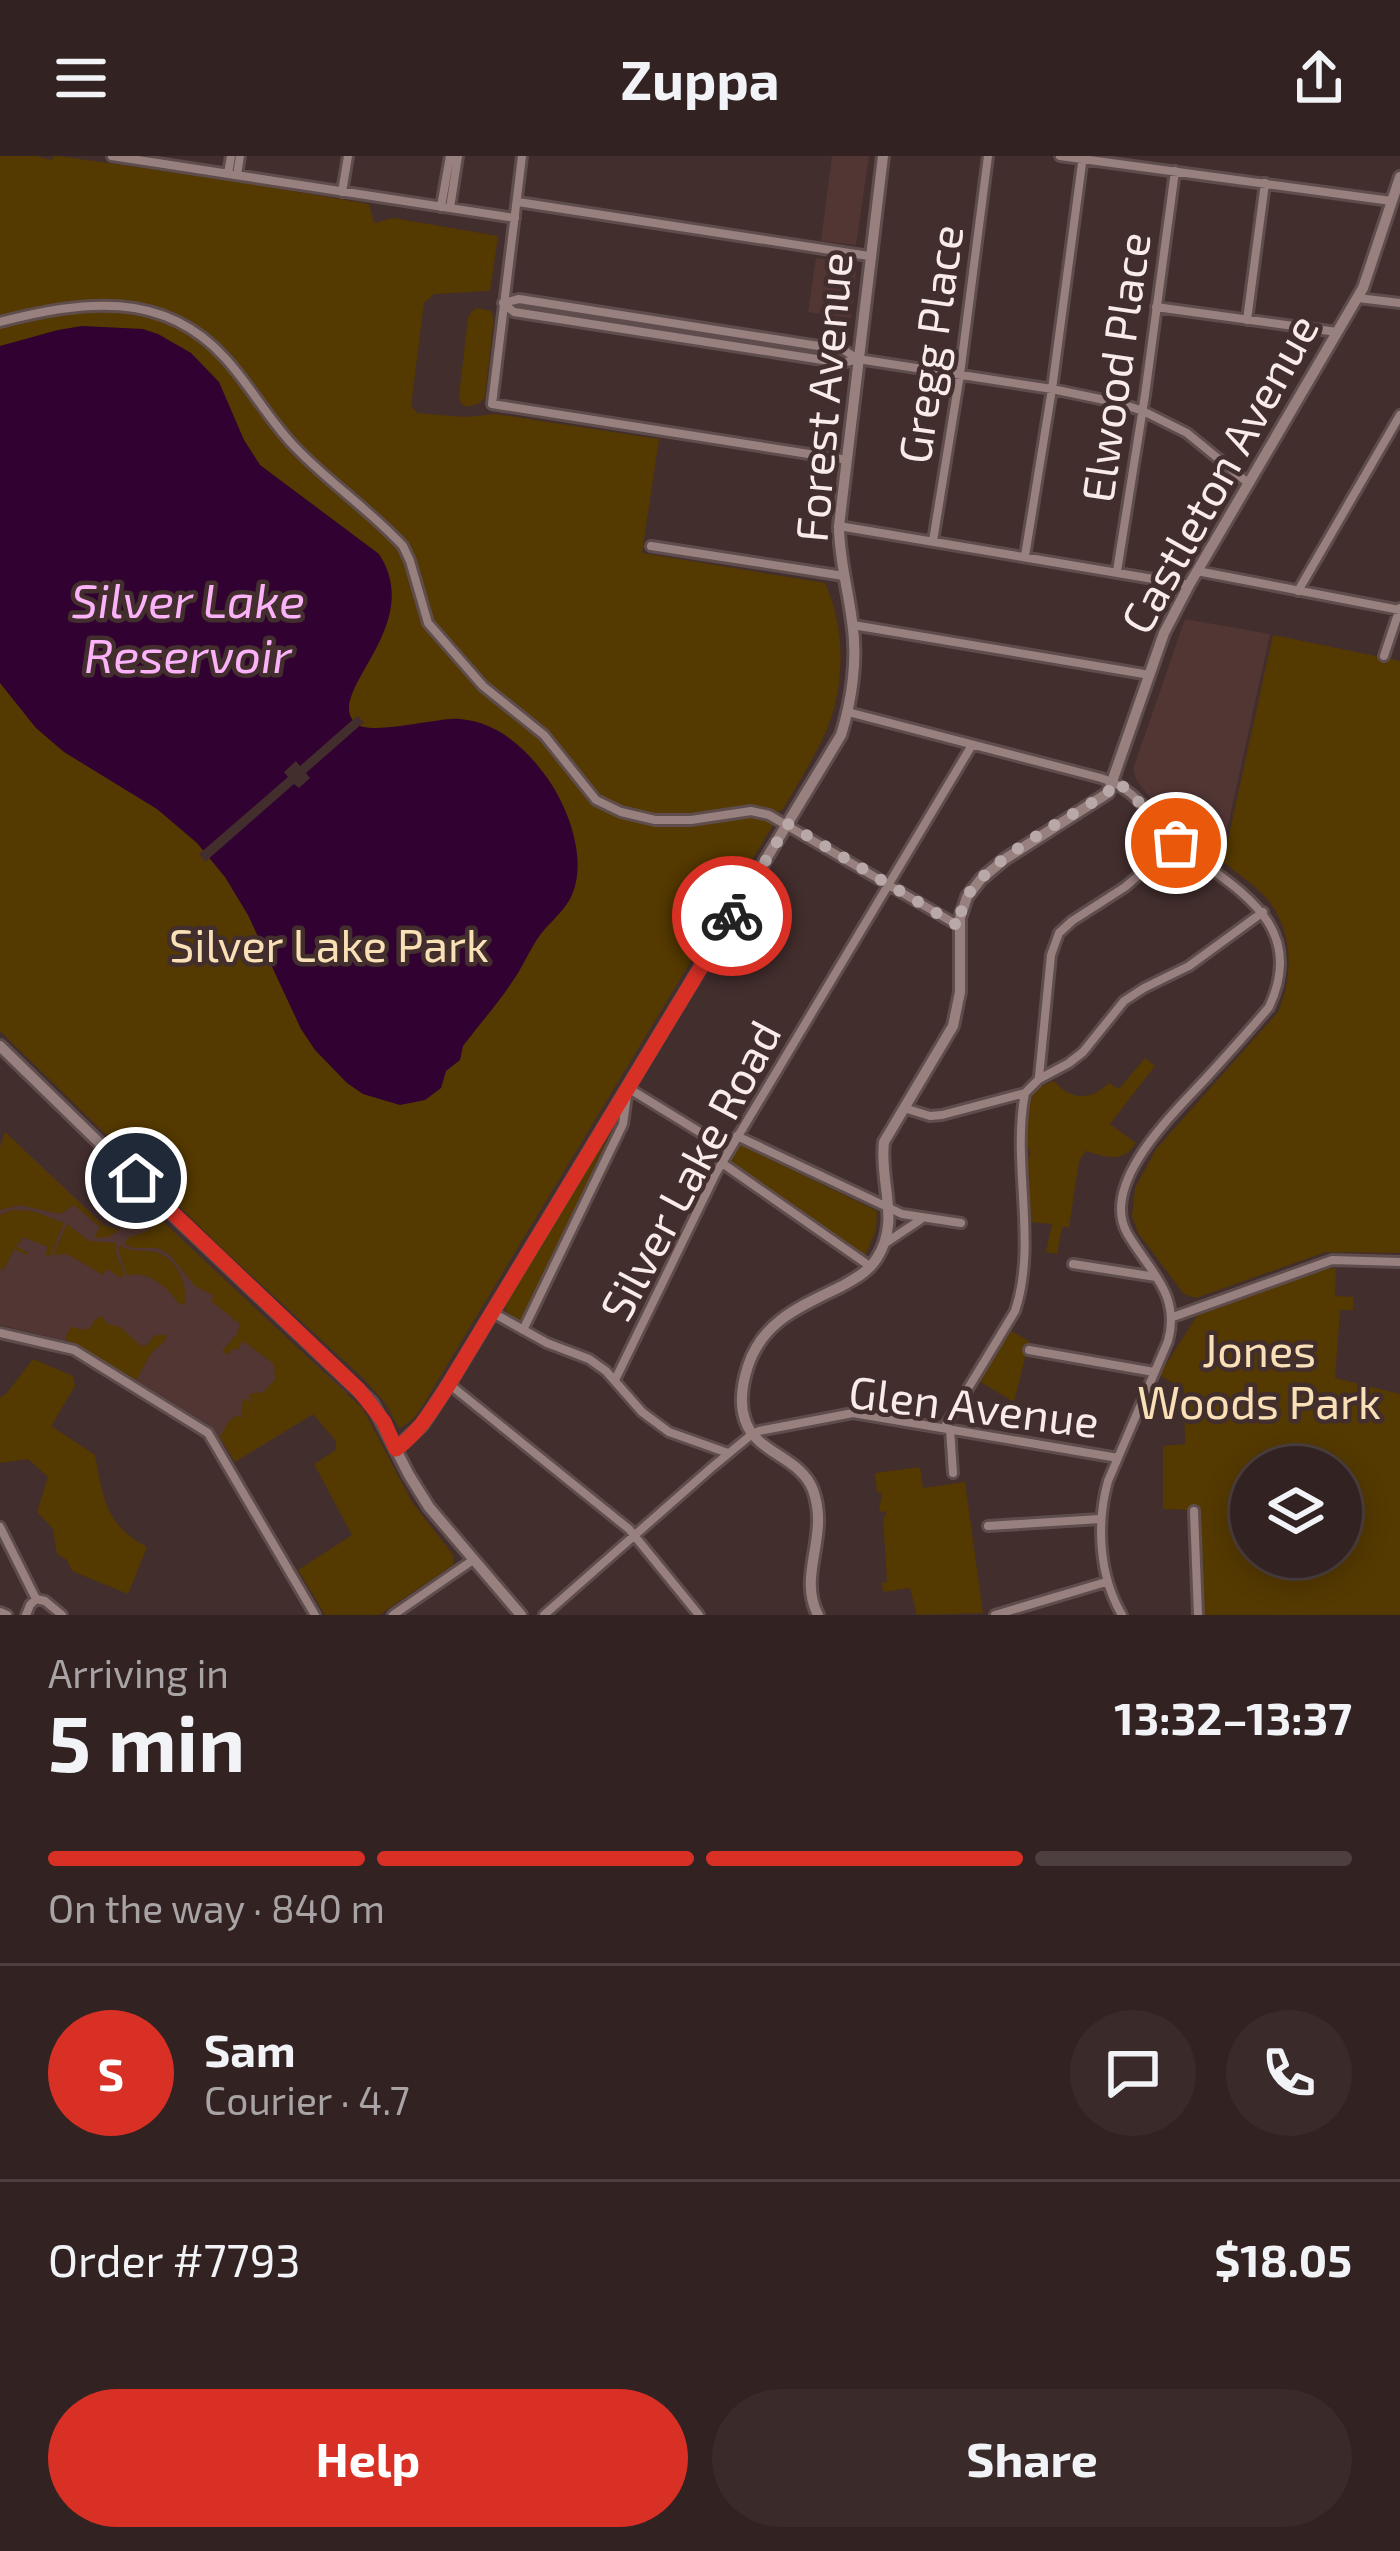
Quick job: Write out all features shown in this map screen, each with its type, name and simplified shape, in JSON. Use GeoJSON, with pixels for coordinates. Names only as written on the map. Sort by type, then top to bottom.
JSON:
{"type":"FeatureCollection","features":[{"type":"Feature","properties":{"kind":"main road","name":"Forest Avenue"},"geometry":{"type":"LineString","coordinates":[[396,1449],[422,1426],[449,1384],[841,735],[853,672],[853,625],[839,526],[883,156]]}},
{"type":"Feature","properties":{"kind":"main road","name":"Castleton Avenue"},"geometry":{"type":"LineString","coordinates":[[1112,782],[1164,633],[1367,278],[1400,177]]}},
{"type":"Feature","properties":{"kind":"main road"},"geometry":{"type":"LineString","coordinates":[[818,1615],[810,1590],[819,1529],[815,1496],[796,1465],[751,1435],[743,1416],[742,1394],[750,1360],[774,1323],[860,1276],[884,1244],[890,1210],[884,1142],[955,1020],[965,900],[1004,859],[1108,793],[1112,782]]}},
{"type":"Feature","properties":{"kind":"main road"},"geometry":{"type":"LineString","coordinates":[[0,1046],[359,1390],[384,1422],[420,1494],[521,1615]]}},
{"type":"Feature","properties":{"kind":"street"},"geometry":{"type":"LineString","coordinates":[[233,175],[236,156]]}},
{"type":"Feature","properties":{"kind":"street"},"geometry":{"type":"LineString","coordinates":[[342,192],[348,156]]}},
{"type":"Feature","properties":{"kind":"street"},"geometry":{"type":"LineString","coordinates":[[446,208],[454,156]]}},
{"type":"Feature","properties":{"kind":"street"},"geometry":{"type":"LineString","coordinates":[[522,156],[492,404],[847,460]]}},
{"type":"Feature","properties":{"kind":"street","name":"Gregg Place"},"geometry":{"type":"LineString","coordinates":[[933,541],[988,156]]}},
{"type":"Feature","properties":{"kind":"street"},"geometry":{"type":"LineString","coordinates":[[1060,156],[1393,201]]}},
{"type":"Feature","properties":{"kind":"street"},"geometry":{"type":"LineString","coordinates":[[122,157],[514,218]]}},
{"type":"Feature","properties":{"kind":"street"},"geometry":{"type":"LineString","coordinates":[[1025,556],[1083,158]]}},
{"type":"Feature","properties":{"kind":"street","name":"Elwood Place"},"geometry":{"type":"LineString","coordinates":[[1117,571],[1175,172]]}},
{"type":"Feature","properties":{"kind":"street"},"geometry":{"type":"LineString","coordinates":[[1247,320],[1265,183]]}},
{"type":"Feature","properties":{"kind":"street"},"geometry":{"type":"LineString","coordinates":[[518,202],[869,256]]}},
{"type":"Feature","properties":{"kind":"street"},"geometry":{"type":"LineString","coordinates":[[1357,297],[1400,303]]}},
{"type":"Feature","properties":{"kind":"street"},"geometry":{"type":"LineString","coordinates":[[503,304],[514,312],[1099,398],[1143,411],[1199,440],[1249,484]]}},
{"type":"Feature","properties":{"kind":"street"},"geometry":{"type":"LineString","coordinates":[[0,322],[83,305],[121,305],[159,313],[194,331],[224,356],[294,446],[404,546],[428,623],[483,686],[544,735],[596,800],[655,820],[765,813],[960,927]]}},
{"type":"Feature","properties":{"kind":"street"},"geometry":{"type":"LineString","coordinates":[[1156,307],[1336,332]]}},
{"type":"Feature","properties":{"kind":"street"},"geometry":{"type":"LineString","coordinates":[[1298,591],[1400,415]]}},
{"type":"Feature","properties":{"kind":"street"},"geometry":{"type":"LineString","coordinates":[[839,526],[1189,585]]}},
{"type":"Feature","properties":{"kind":"street"},"geometry":{"type":"LineString","coordinates":[[651,546],[844,576]]}},
{"type":"Feature","properties":{"kind":"street"},"geometry":{"type":"LineString","coordinates":[[1197,572],[1400,609],[1384,656]]}},
{"type":"Feature","properties":{"kind":"street"},"geometry":{"type":"LineString","coordinates":[[853,625],[1150,675]]}},
{"type":"Feature","properties":{"kind":"street"},"geometry":{"type":"LineString","coordinates":[[848,712],[1126,788],[1176,843],[1219,872],[1263,912],[1277,946],[1279,980],[1269,1007],[1151,1138],[1125,1186],[1121,1207],[1125,1228],[1165,1291],[1172,1317],[1168,1341],[1118,1458],[1100,1519],[1106,1582],[1122,1615]]}},
{"type":"Feature","properties":{"kind":"street","name":"Silver Lake Road"},"geometry":{"type":"LineString","coordinates":[[616,1380],[729,1150],[972,745]]}},
{"type":"Feature","properties":{"kind":"street"},"geometry":{"type":"LineString","coordinates":[[1039,1079],[1052,956],[1059,933],[1125,887],[1176,843]]}},
{"type":"Feature","properties":{"kind":"street"},"geometry":{"type":"LineString","coordinates":[[904,1108],[942,1115],[1025,1094],[1039,1079],[1083,1052],[1124,1001],[1189,966],[1263,912]]}},
{"type":"Feature","properties":{"kind":"street"},"geometry":{"type":"LineString","coordinates":[[523,1330],[623,1124],[628,1088],[729,1150]]}},
{"type":"Feature","properties":{"kind":"street"},"geometry":{"type":"LineString","coordinates":[[953,1473],[947,1428],[1020,1296],[1024,1210],[1020,1125],[1025,1094]]}},
{"type":"Feature","properties":{"kind":"street"},"geometry":{"type":"LineString","coordinates":[[737,1136],[890,1210],[921,1219],[961,1222]]}},
{"type":"Feature","properties":{"kind":"street"},"geometry":{"type":"LineString","coordinates":[[722,1163],[871,1267]]}},
{"type":"Feature","properties":{"kind":"street"},"geometry":{"type":"LineString","coordinates":[[884,1244],[921,1219]]}},
{"type":"Feature","properties":{"kind":"street"},"geometry":{"type":"LineString","coordinates":[[1172,1317],[1332,1260],[1400,1262]]}},
{"type":"Feature","properties":{"kind":"street"},"geometry":{"type":"LineString","coordinates":[[1073,1264],[1157,1277]]}},
{"type":"Feature","properties":{"kind":"street"},"geometry":{"type":"LineString","coordinates":[[493,1312],[547,1343],[589,1359],[669,1432],[729,1453]]}},
{"type":"Feature","properties":{"kind":"street"},"geometry":{"type":"LineString","coordinates":[[0,1333],[74,1350],[208,1433],[315,1615]]}},
{"type":"Feature","properties":{"kind":"street"},"geometry":{"type":"LineString","coordinates":[[1029,1350],[1154,1372]]}},
{"type":"Feature","properties":{"kind":"street"},"geometry":{"type":"LineString","coordinates":[[449,1384],[635,1535],[699,1615]]}},
{"type":"Feature","properties":{"kind":"street","name":"Glen Avenue"},"geometry":{"type":"LineString","coordinates":[[751,1435],[853,1414],[1118,1458]]}},
{"type":"Feature","properties":{"kind":"street"},"geometry":{"type":"LineString","coordinates":[[544,1615],[751,1435]]}},
{"type":"Feature","properties":{"kind":"street"},"geometry":{"type":"LineString","coordinates":[[1194,1511],[1198,1615]]}},
{"type":"Feature","properties":{"kind":"street"},"geometry":{"type":"LineString","coordinates":[[988,1526],[1100,1519]]}},
{"type":"Feature","properties":{"kind":"street"},"geometry":{"type":"LineString","coordinates":[[0,1527],[36,1599],[62,1615]]}},
{"type":"Feature","properties":{"kind":"street"},"geometry":{"type":"LineString","coordinates":[[393,1615],[473,1560]]}},
{"type":"Feature","properties":{"kind":"street"},"geometry":{"type":"LineString","coordinates":[[995,1615],[1106,1582]]}},
{"type":"Feature","properties":{"kind":"street"},"geometry":{"type":"LineString","coordinates":[[26,1615],[36,1599]]}},
{"type":"Feature","properties":{"kind":"shaded area"},"geometry":{"type":"Polygon","coordinates":[[[832,156],[869,156],[856,245],[821,241],[832,156]]]}},
{"type":"Feature","properties":{"kind":"shaded area"},"geometry":{"type":"Polygon","coordinates":[[[816,258],[857,264],[851,318],[808,312],[816,258]]]}},
{"type":"Feature","properties":{"kind":"shaded area"},"geometry":{"type":"Polygon","coordinates":[[[1185,619],[1270,634],[1220,862],[1150,798],[1133,769],[1185,619]]]}},
{"type":"Feature","properties":{"kind":"shaded area"},"geometry":{"type":"Polygon","coordinates":[[[5,1132],[104,1225],[119,1230],[144,1203],[348,1393],[235,1462],[211,1426],[78,1344],[0,1325],[0,1147],[5,1132]]]}},
{"type":"Feature","properties":{"kind":"green space"},"geometry":{"type":"Polygon","coordinates":[[[0,156],[52,160],[59,156],[233,181],[369,204],[374,223],[393,218],[498,236],[490,291],[434,294],[424,303],[411,406],[417,413],[496,414],[659,439],[642,553],[825,583],[839,635],[838,689],[824,735],[783,809],[742,807],[658,815],[631,811],[605,798],[552,736],[486,682],[444,637],[427,610],[405,541],[308,453],[239,365],[187,321],[159,309],[98,300],[0,316],[0,156]]]}},
{"type":"Feature","properties":{"kind":"green space"},"geometry":{"type":"Polygon","coordinates":[[[477,308],[491,311],[494,318],[485,397],[467,407],[459,396],[468,318],[477,308]]]}},
{"type":"Feature","properties":{"kind":"green space","name":"Silver Lake Park"},"geometry":{"type":"Polygon","coordinates":[[[91,310],[164,320],[206,348],[300,461],[398,548],[416,606],[433,637],[482,691],[538,737],[590,801],[614,815],[660,824],[751,816],[772,822],[426,1401],[399,1428],[365,1380],[0,1031],[0,326],[91,310]]]}},
{"type":"Feature","properties":{"kind":"green space"},"geometry":{"type":"Polygon","coordinates":[[[1273,635],[1400,661],[1400,1253],[1326,1252],[1196,1298],[1184,1294],[1138,1233],[1132,1216],[1135,1188],[1156,1149],[1278,1012],[1283,998],[1288,955],[1283,926],[1263,895],[1223,862],[1273,635]]]}},
{"type":"Feature","properties":{"kind":"green space"},"geometry":{"type":"Polygon","coordinates":[[[1145,1058],[1155,1066],[1110,1124],[1136,1143],[1120,1156],[1086,1151],[1079,1161],[1069,1227],[1062,1227],[1057,1254],[1046,1252],[1052,1224],[1029,1222],[1026,1167],[1030,1153],[1023,1130],[1030,1097],[1036,1088],[1054,1081],[1081,1096],[1109,1083],[1119,1089],[1145,1058]]]}},
{"type":"Feature","properties":{"kind":"green space"},"geometry":{"type":"Polygon","coordinates":[[[616,1121],[523,1319],[520,1321],[505,1306],[616,1121]]]}},
{"type":"Feature","properties":{"kind":"green space"},"geometry":{"type":"Polygon","coordinates":[[[5,1132],[103,1225],[119,1230],[109,1237],[94,1238],[100,1227],[74,1205],[60,1214],[20,1205],[0,1210],[0,1147],[5,1132]]]}},
{"type":"Feature","properties":{"kind":"green space"},"geometry":{"type":"Polygon","coordinates":[[[739,1144],[877,1211],[876,1230],[866,1254],[861,1257],[734,1166],[731,1155],[739,1144]]]}},
{"type":"Feature","properties":{"kind":"green space"},"geometry":{"type":"Polygon","coordinates":[[[11,1210],[33,1211],[64,1223],[50,1257],[45,1255],[48,1247],[23,1237],[3,1271],[0,1215],[11,1210]]]}},
{"type":"Feature","properties":{"kind":"green space"},"geometry":{"type":"Polygon","coordinates":[[[161,1220],[363,1409],[412,1502],[454,1556],[453,1565],[379,1615],[325,1615],[298,1570],[352,1535],[314,1464],[336,1450],[336,1441],[313,1414],[235,1462],[220,1437],[229,1421],[238,1415],[244,1418],[243,1399],[252,1404],[249,1394],[264,1392],[275,1379],[274,1364],[243,1341],[228,1355],[222,1351],[240,1324],[211,1301],[214,1296],[195,1286],[169,1254],[125,1244],[127,1238],[161,1220]]]}},
{"type":"Feature","properties":{"kind":"green space"},"geometry":{"type":"Polygon","coordinates":[[[67,1224],[89,1241],[117,1243],[121,1278],[107,1269],[103,1275],[67,1254],[53,1255],[67,1224]]]}},
{"type":"Feature","properties":{"kind":"green space"},"geometry":{"type":"Polygon","coordinates":[[[120,1245],[158,1253],[172,1262],[184,1285],[186,1303],[180,1305],[150,1278],[127,1276],[120,1245]]]}},
{"type":"Feature","properties":{"kind":"green space","name":"Jones Woods Park"},"geometry":{"type":"Polygon","coordinates":[[[1336,1268],[1335,1296],[1354,1297],[1353,1310],[1340,1310],[1335,1378],[1400,1394],[1400,1615],[1203,1615],[1197,1510],[1163,1509],[1163,1446],[1185,1444],[1184,1389],[1159,1375],[1197,1316],[1319,1270],[1336,1268]]]}},
{"type":"Feature","properties":{"kind":"green space"},"geometry":{"type":"Polygon","coordinates":[[[102,1316],[141,1346],[155,1335],[167,1335],[136,1380],[65,1339],[70,1327],[86,1330],[102,1316]]]}},
{"type":"Feature","properties":{"kind":"green space"},"geometry":{"type":"Polygon","coordinates":[[[1011,1331],[1029,1341],[1014,1402],[979,1381],[1011,1331]]]}},
{"type":"Feature","properties":{"kind":"green space"},"geometry":{"type":"Polygon","coordinates":[[[33,1359],[73,1376],[75,1386],[51,1426],[95,1455],[114,1519],[147,1547],[128,1594],[72,1571],[57,1554],[53,1529],[37,1512],[48,1477],[28,1459],[0,1463],[0,1397],[33,1359]]]}},
{"type":"Feature","properties":{"kind":"green space"},"geometry":{"type":"Polygon","coordinates":[[[920,1467],[923,1488],[965,1482],[983,1613],[917,1615],[910,1588],[883,1592],[882,1583],[887,1582],[886,1512],[879,1511],[882,1493],[877,1492],[875,1473],[920,1467]]]}},
{"type":"Feature","properties":{"kind":"water","name":"Silver Lake Reservoir"},"geometry":{"type":"Polygon","coordinates":[[[82,326],[143,329],[191,353],[219,382],[260,465],[379,554],[390,581],[391,606],[353,692],[349,709],[354,722],[373,728],[449,719],[485,725],[516,743],[534,761],[567,815],[578,867],[570,899],[463,1046],[460,1060],[446,1071],[441,1088],[425,1100],[400,1105],[363,1094],[347,1083],[301,1029],[248,915],[197,843],[157,809],[64,752],[36,728],[0,683],[0,346],[82,326]]]}},
{"type":"Feature","properties":{"kind":"pier"},"geometry":{"type":"Polygon","coordinates":[[[357,716],[364,722],[306,773],[310,778],[299,788],[294,784],[205,862],[199,854],[288,777],[284,772],[296,761],[300,766],[357,716]]]}},
{"type":"Feature","properties":{"kind":"way so far"},"geometry":{"type":"LineString","coordinates":[[732,916],[788,824],[960,927],[965,900],[981,879],[1004,859],[1108,793],[1112,782],[1126,788],[1176,843]]}},
{"type":"Feature","properties":{"kind":"route"},"geometry":{"type":"LineString","coordinates":[[136,1178],[372,1403],[396,1449],[422,1426],[449,1384],[732,916]]}}]}
